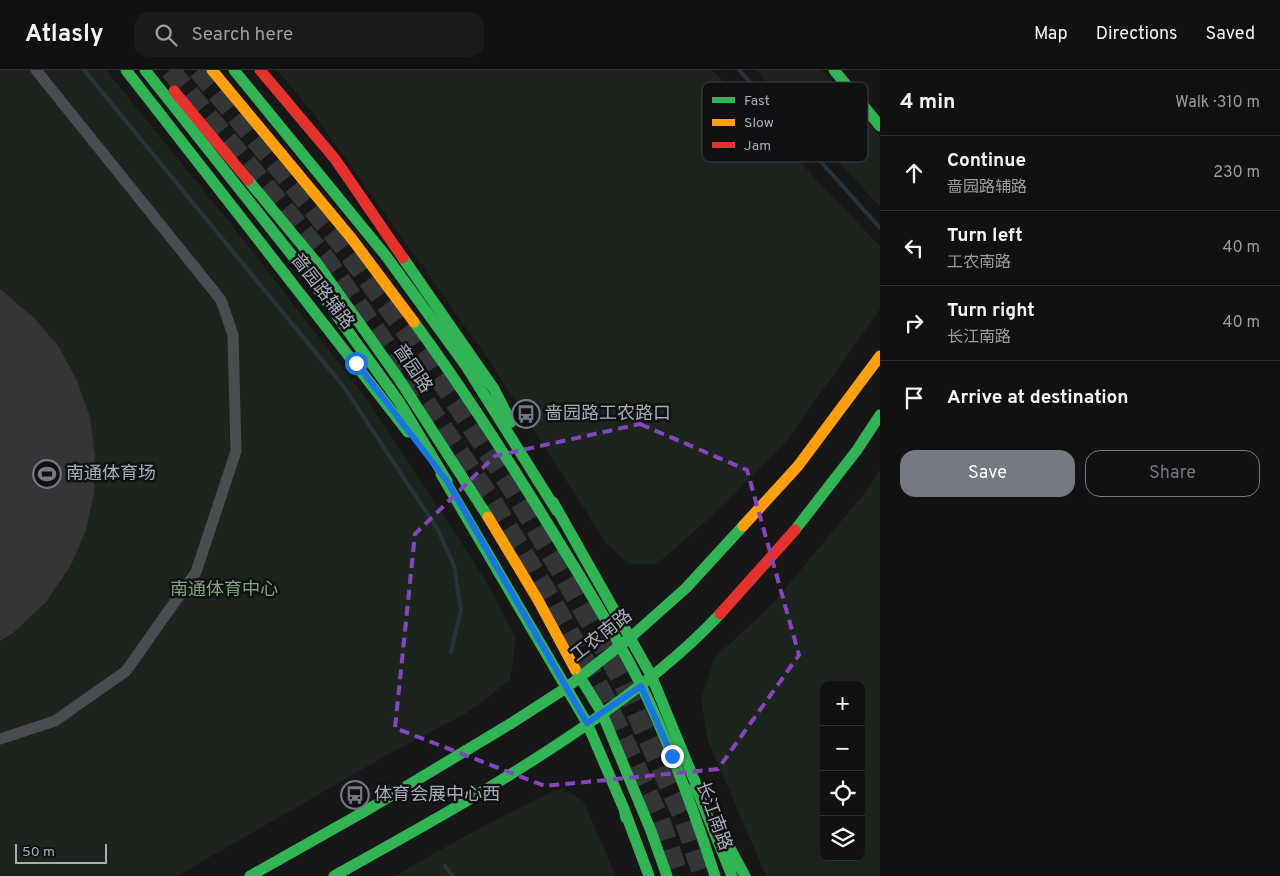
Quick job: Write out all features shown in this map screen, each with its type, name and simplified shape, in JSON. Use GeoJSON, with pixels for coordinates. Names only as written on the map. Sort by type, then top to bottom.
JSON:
{"type":"FeatureCollection","features":[{"type":"Feature","properties":{"kind":"main road","name":"啬园路辅路"},"geometry":{"type":"LineString","coordinates":[[126,70],[447,481],[587,723],[624,809]]}},
{"type":"Feature","properties":{"kind":"main road"},"geometry":{"type":"LineString","coordinates":[[145,70],[311,281],[400,403],[447,481]]}},
{"type":"Feature","properties":{"kind":"main road","name":"啬园路"},"geometry":{"type":"LineString","coordinates":[[156,70],[316,262],[399,380],[483,509],[538,600],[579,676],[602,713]]}},
{"type":"Feature","properties":{"kind":"main road","name":"啬园路"},"geometry":{"type":"LineString","coordinates":[[212,70],[352,239],[432,347],[509,462],[586,585],[641,686]]}},
{"type":"Feature","properties":{"kind":"main road"},"geometry":{"type":"LineString","coordinates":[[234,70],[386,256],[466,366],[557,510],[651,675],[732,876]]}},
{"type":"Feature","properties":{"kind":"main road"},"geometry":{"type":"LineString","coordinates":[[260,70],[335,159],[494,389],[557,510]]}},
{"type":"Feature","properties":{"kind":"main road"},"geometry":{"type":"LineString","coordinates":[[834,70],[844,82]]}},
{"type":"Feature","properties":{"kind":"main road"},"geometry":{"type":"LineString","coordinates":[[868,111],[880,126]]}},
{"type":"Feature","properties":{"kind":"main road","name":"工农南路"},"geometry":{"type":"LineString","coordinates":[[250,876],[367,810],[510,724],[566,688],[631,637],[686,588],[798,466],[880,356]]}},
{"type":"Feature","properties":{"kind":"main road"},"geometry":{"type":"LineString","coordinates":[[334,876],[436,819],[540,757],[641,686],[651,675],[702,633],[763,567],[807,516],[857,450],[880,415]]}},
{"type":"Feature","properties":{"kind":"main road","name":"长江南路"},"geometry":{"type":"LineString","coordinates":[[641,686],[672,756],[696,818],[715,876]]}},
{"type":"Feature","properties":{"kind":"main road"},"geometry":{"type":"LineString","coordinates":[[602,713],[651,831],[667,876]]}},
{"type":"Feature","properties":{"kind":"main road"},"geometry":{"type":"LineString","coordinates":[[695,785],[745,876]]}},
{"type":"Feature","properties":{"kind":"main road"},"geometry":{"type":"LineString","coordinates":[[624,809],[638,876]]}},
{"type":"Feature","properties":{"kind":"main road"},"geometry":{"type":"LineString","coordinates":[[624,809],[649,876]]}},
{"type":"Feature","properties":{"kind":"street"},"geometry":{"type":"LineString","coordinates":[[0,739],[55,721],[126,671],[196,572],[236,451],[233,336],[221,300],[36,70]]}},
{"type":"Feature","properties":{"kind":"highlighted area"},"geometry":{"type":"Polygon","coordinates":[[[640,424],[747,470],[799,655],[718,769],[545,786],[395,728],[415,534],[495,456],[640,424]]]}},
{"type":"Feature","properties":{"kind":"green space","name":"南通体育中心"},"geometry":{"type":"Polygon","coordinates":[[[0,70],[106,70],[243,239],[368,401],[483,576],[516,638],[510,680],[465,714],[394,751],[177,876],[0,876],[0,70]]]}},
{"type":"Feature","properties":{"kind":"green space"},"geometry":{"type":"Polygon","coordinates":[[[277,70],[712,70],[723,82],[702,82],[702,162],[800,162],[880,246],[880,309],[786,442],[706,521],[657,564],[629,564],[607,544],[484,353],[313,113],[277,70]]]}},
{"type":"Feature","properties":{"kind":"green space"},"geometry":{"type":"Polygon","coordinates":[[[756,70],[821,70],[832,82],[767,82],[756,70]]]}},
{"type":"Feature","properties":{"kind":"green space"},"geometry":{"type":"Polygon","coordinates":[[[868,123],[880,136],[880,207],[839,162],[868,162],[868,123]]]}},
{"type":"Feature","properties":{"kind":"green space"},"geometry":{"type":"Polygon","coordinates":[[[880,471],[880,876],[766,876],[708,741],[701,700],[715,657],[770,607],[863,495],[880,471]]]}},
{"type":"Feature","properties":{"kind":"green space"},"geometry":{"type":"Polygon","coordinates":[[[563,788],[583,801],[616,876],[395,876],[460,839],[545,795],[563,788]]]}},
{"type":"Feature","properties":{"kind":"building","name":"南通体育场"},"geometry":{"type":"Polygon","coordinates":[[[0,289],[34,318],[59,347],[77,381],[90,417],[95,455],[94,493],[86,530],[71,565],[46,602],[13,633],[0,641],[0,289]]]}},
{"type":"Feature","properties":{"kind":"waterway"},"geometry":{"type":"LineString","coordinates":[[84,70],[344,387],[438,530],[454,566],[461,610],[451,652]]}},
{"type":"Feature","properties":{"kind":"waterway"},"geometry":{"type":"LineString","coordinates":[[739,70],[750,82]]}},
{"type":"Feature","properties":{"kind":"waterway"},"geometry":{"type":"LineString","coordinates":[[821,162],[880,228]]}},
{"type":"Feature","properties":{"kind":"waterway"},"geometry":{"type":"LineString","coordinates":[[445,866],[452,876]]}},
{"type":"Feature","properties":{"kind":"tunnel"},"geometry":{"type":"LineString","coordinates":[[170,70],[325,258],[408,376],[492,501],[554,604],[605,698],[660,820],[679,876]]}},
{"type":"Feature","properties":{"kind":"tunnel"},"geometry":{"type":"LineString","coordinates":[[198,70],[342,245],[432,367],[513,490],[621,679],[684,819],[703,876]]}},
{"type":"Feature","properties":{"kind":"traffic: fast"},"geometry":{"type":"LineString","coordinates":[[126,70],[408,432]]}},
{"type":"Feature","properties":{"kind":"traffic: fast"},"geometry":{"type":"LineString","coordinates":[[145,70],[306,273],[400,403],[447,481]]}},
{"type":"Feature","properties":{"kind":"traffic: fast"},"geometry":{"type":"LineString","coordinates":[[234,70],[386,256],[466,366],[557,511]]}},
{"type":"Feature","properties":{"kind":"traffic: fast"},"geometry":{"type":"LineString","coordinates":[[834,70],[844,82]]}},
{"type":"Feature","properties":{"kind":"traffic: fast"},"geometry":{"type":"LineString","coordinates":[[868,111],[880,126]]}},
{"type":"Feature","properties":{"kind":"traffic: fast"},"geometry":{"type":"LineString","coordinates":[[248,180],[316,262],[399,379],[488,517]]}},
{"type":"Feature","properties":{"kind":"traffic: fast"},"geometry":{"type":"LineString","coordinates":[[403,258],[494,389],[511,422]]}},
{"type":"Feature","properties":{"kind":"traffic: fast"},"geometry":{"type":"LineString","coordinates":[[414,322],[523,484],[591,595],[629,662],[652,708],[672,755],[715,876]]}},
{"type":"Feature","properties":{"kind":"traffic: fast"},"geometry":{"type":"LineString","coordinates":[[795,530],[857,450],[880,415]]}},
{"type":"Feature","properties":{"kind":"traffic: fast"},"geometry":{"type":"LineString","coordinates":[[441,474],[587,723],[624,809],[626,818]]}},
{"type":"Feature","properties":{"kind":"traffic: fast"},"geometry":{"type":"LineString","coordinates":[[553,502],[651,675],[700,794]]}},
{"type":"Feature","properties":{"kind":"traffic: fast"},"geometry":{"type":"LineString","coordinates":[[250,876],[367,810],[566,688],[631,637],[686,588],[743,526]]}},
{"type":"Feature","properties":{"kind":"traffic: fast"},"geometry":{"type":"LineString","coordinates":[[334,876],[465,802],[561,742],[659,671],[720,614]]}},
{"type":"Feature","properties":{"kind":"traffic: fast"},"geometry":{"type":"LineString","coordinates":[[575,669],[602,713],[651,831],[667,876]]}},
{"type":"Feature","properties":{"kind":"traffic: fast"},"geometry":{"type":"LineString","coordinates":[[695,785],[732,876]]}},
{"type":"Feature","properties":{"kind":"traffic: fast"},"geometry":{"type":"LineString","coordinates":[[624,809],[649,876]]}},
{"type":"Feature","properties":{"kind":"traffic: fast"},"geometry":{"type":"LineString","coordinates":[[722,833],[745,876]]}},
{"type":"Feature","properties":{"kind":"traffic: slow"},"geometry":{"type":"LineString","coordinates":[[212,70],[352,239],[414,322]]}},
{"type":"Feature","properties":{"kind":"traffic: slow"},"geometry":{"type":"LineString","coordinates":[[743,526],[798,466],[880,356]]}},
{"type":"Feature","properties":{"kind":"traffic: slow"},"geometry":{"type":"LineString","coordinates":[[488,517],[538,600],[575,669]]}},
{"type":"Feature","properties":{"kind":"traffic: jam"},"geometry":{"type":"LineString","coordinates":[[260,70],[335,159],[403,258]]}},
{"type":"Feature","properties":{"kind":"traffic: jam"},"geometry":{"type":"LineString","coordinates":[[174,91],[248,180]]}},
{"type":"Feature","properties":{"kind":"traffic: jam"},"geometry":{"type":"LineString","coordinates":[[720,614],[795,530]]}},
{"type":"Feature","properties":{"kind":"place","name":"啬园路工农路口"},"geometry":{"type":"Point","coordinates":[526,414]}},
{"type":"Feature","properties":{"kind":"place","name":"南通体育场"},"geometry":{"type":"Point","coordinates":[47,474]}},
{"type":"Feature","properties":{"kind":"place","name":"体育会展中心西"},"geometry":{"type":"Point","coordinates":[355,795]}},
{"type":"Feature","properties":{"kind":"route"},"geometry":{"type":"LineString","coordinates":[[356,363],[447,481],[587,723],[641,686],[672,756]]}}]}
